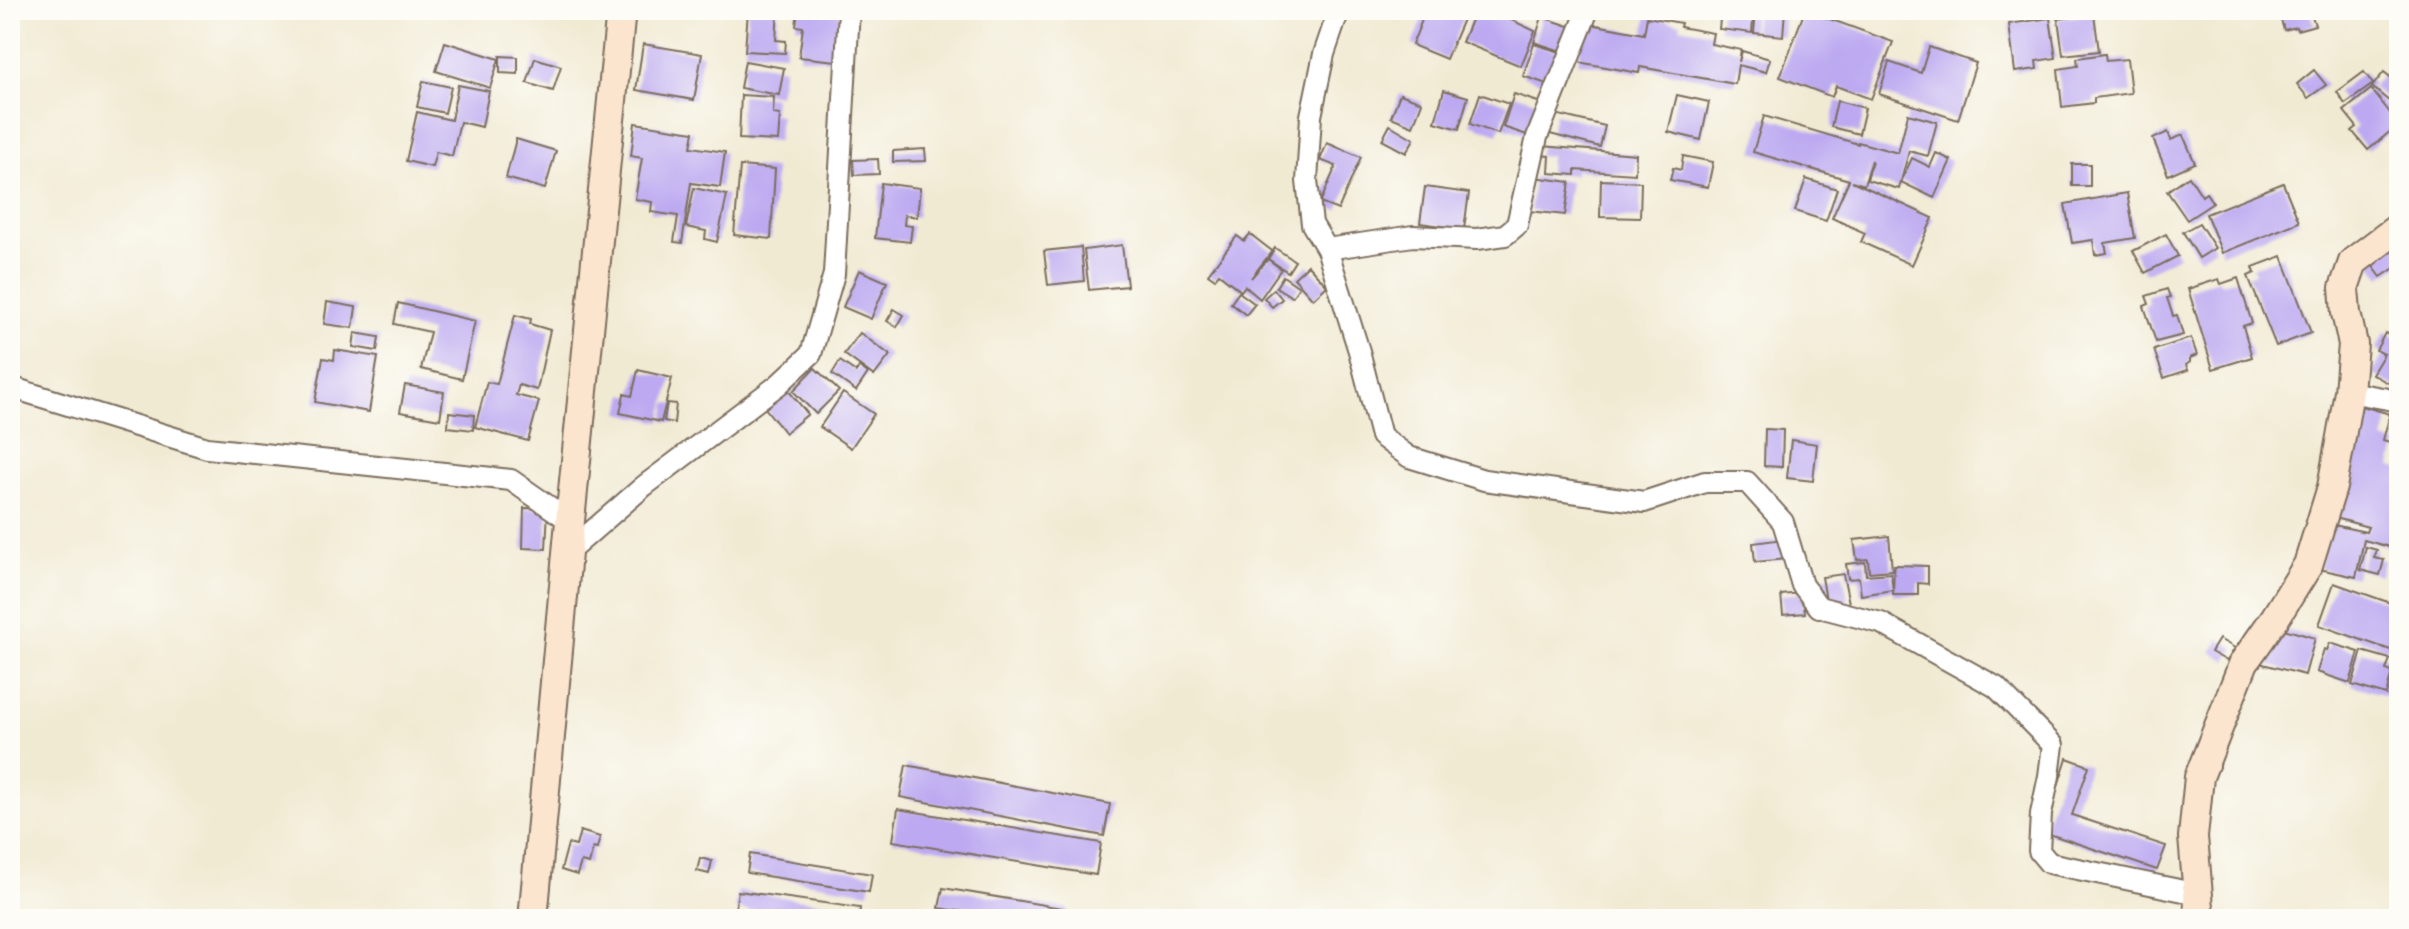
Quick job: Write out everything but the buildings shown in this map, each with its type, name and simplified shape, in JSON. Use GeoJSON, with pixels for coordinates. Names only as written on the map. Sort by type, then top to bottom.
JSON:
{"type":"FeatureCollection","features":[{"type":"Feature","properties":{"kind":"main road"},"geometry":{"type":"LineString","coordinates":[[533,919],[621,10]]}},
{"type":"Feature","properties":{"kind":"main road"},"geometry":{"type":"LineString","coordinates":[[2199,907],[2193,837],[2199,777],[2244,662],[2308,565],[2332,487],[2349,392],[2353,344],[2344,288],[2353,262],[2399,230]]}},
{"type":"Feature","properties":{"kind":"street"},"geometry":{"type":"LineString","coordinates":[[567,553],[644,486],[778,385],[811,354],[834,274],[849,10]]}},
{"type":"Feature","properties":{"kind":"street"},"geometry":{"type":"LineString","coordinates":[[1339,10],[1324,54],[1311,116],[1307,181],[1312,224],[1327,249],[1359,351],[1381,436],[1409,457],[1484,480],[1644,502],[1705,482],[1747,482],[1783,522],[1802,585],[1819,607],[1881,623],[1996,687],[2053,745],[2041,814],[2039,851],[2049,863],[2199,907]]}},
{"type":"Feature","properties":{"kind":"street"},"geometry":{"type":"LineString","coordinates":[[1327,249],[1413,236],[1477,239],[1505,235],[1517,225],[1537,137],[1588,10]]}},
{"type":"Feature","properties":{"kind":"street"},"geometry":{"type":"LineString","coordinates":[[10,387],[207,448],[511,480],[570,521]]}},
{"type":"Feature","properties":{"kind":"street"},"geometry":{"type":"LineString","coordinates":[[2349,392],[2399,401]]}}]}
